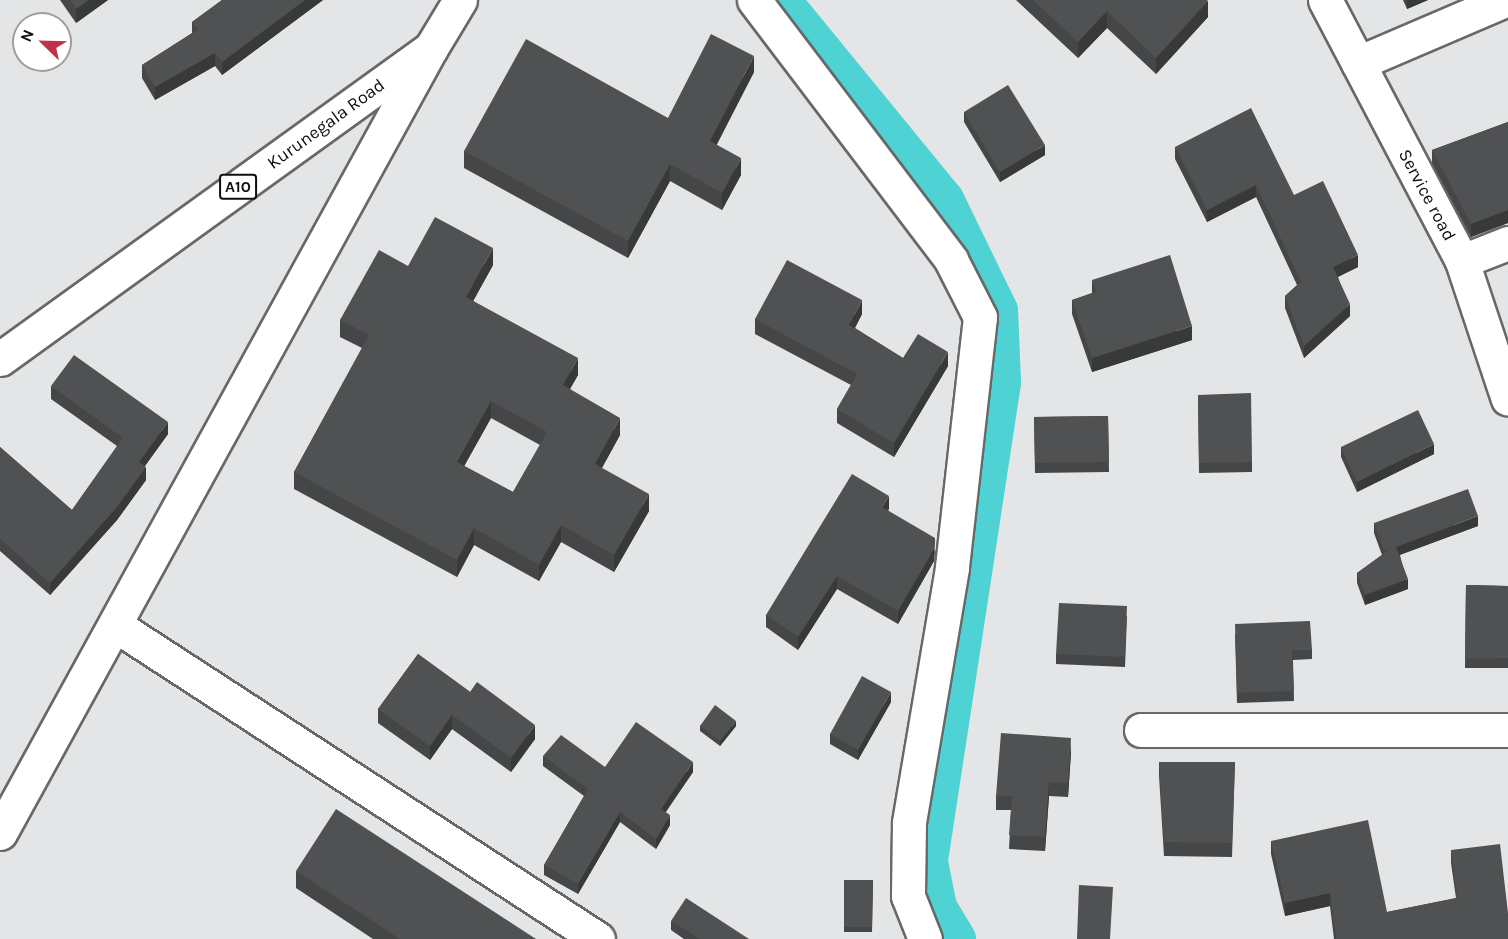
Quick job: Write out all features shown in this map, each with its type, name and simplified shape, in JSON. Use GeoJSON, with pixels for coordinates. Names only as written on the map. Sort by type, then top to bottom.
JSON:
{"type":"FeatureCollection","features":[{"type":"Feature","properties":{"kind":"main road","name":"Kurunegala Road"},"geometry":{"type":"LineString","coordinates":[[0,359],[431,48],[460,0]]}},
{"type":"Feature","properties":{"kind":"main road"},"geometry":{"type":"LineString","coordinates":[[754,0],[951,260],[980,316],[952,568],[909,823],[908,896],[925,939]]}},
{"type":"Feature","properties":{"kind":"main road","name":"Service road"},"geometry":{"type":"LineString","coordinates":[[1325,0],[1462,261],[1508,399]]}},
{"type":"Feature","properties":{"kind":"main road"},"geometry":{"type":"LineString","coordinates":[[1358,63],[1505,0]]}},
{"type":"Feature","properties":{"kind":"main road"},"geometry":{"type":"LineString","coordinates":[[0,833],[431,48]]}},
{"type":"Feature","properties":{"kind":"main road"},"geometry":{"type":"LineString","coordinates":[[1462,261],[1508,243]]}},
{"type":"Feature","properties":{"kind":"main road"},"geometry":{"type":"LineString","coordinates":[[114,625],[598,939]]}},
{"type":"Feature","properties":{"kind":"main road"},"geometry":{"type":"LineString","coordinates":[[1141,730],[1508,730]]}},
{"type":"Feature","properties":{"kind":"building"},"geometry":{"type":"Polygon","coordinates":[[[70,0],[89,0],[76,9],[70,0]]]}},
{"type":"Feature","properties":{"kind":"building"},"geometry":{"type":"Polygon","coordinates":[[[222,0],[305,0],[222,62],[215,53],[155,87],[142,65],[198,30],[192,22],[222,0]]]}},
{"type":"Feature","properties":{"kind":"building"},"geometry":{"type":"Polygon","coordinates":[[[1033,0],[1208,1],[1156,58],[1107,11],[1078,42],[1033,0]]]}},
{"type":"Feature","properties":{"kind":"building"},"geometry":{"type":"Polygon","coordinates":[[[711,34],[754,56],[710,141],[741,158],[722,193],[670,164],[628,241],[464,151],[526,39],[668,118],[711,34]]]}},
{"type":"Feature","properties":{"kind":"building"},"geometry":{"type":"Polygon","coordinates":[[[1008,85],[1045,145],[1000,172],[964,112],[1008,85]]]}},
{"type":"Feature","properties":{"kind":"building"},"geometry":{"type":"Polygon","coordinates":[[[1251,108],[1294,195],[1323,181],[1358,255],[1333,267],[1350,304],[1304,346],[1285,296],[1301,282],[1256,185],[1207,210],[1175,147],[1251,108]]]}},
{"type":"Feature","properties":{"kind":"building"},"geometry":{"type":"Polygon","coordinates":[[[1508,122],[1508,210],[1471,224],[1432,150],[1508,122]]]}},
{"type":"Feature","properties":{"kind":"building"},"geometry":{"type":"Polygon","coordinates":[[[435,217],[493,248],[466,297],[578,358],[563,385],[620,418],[595,464],[649,494],[614,555],[561,525],[539,565],[474,528],[457,560],[294,472],[369,335],[340,320],[379,250],[408,266],[435,217]],[[491,401],[457,462],[513,492],[547,432],[491,401]]]}},
{"type":"Feature","properties":{"kind":"building"},"geometry":{"type":"Polygon","coordinates":[[[1170,255],[1192,326],[1092,358],[1072,300],[1096,292],[1092,280],[1170,255]]]}},
{"type":"Feature","properties":{"kind":"building"},"geometry":{"type":"Polygon","coordinates":[[[787,260],[862,300],[849,325],[903,358],[918,334],[948,352],[894,443],[837,409],[857,374],[755,319],[787,260]]]}},
{"type":"Feature","properties":{"kind":"building"},"geometry":{"type":"Polygon","coordinates":[[[74,355],[168,422],[139,462],[146,467],[117,507],[50,583],[0,539],[0,447],[72,510],[123,438],[51,386],[74,355]]]}},
{"type":"Feature","properties":{"kind":"building"},"geometry":{"type":"Polygon","coordinates":[[[1251,393],[1252,462],[1199,463],[1198,395],[1251,393]]]}},
{"type":"Feature","properties":{"kind":"building"},"geometry":{"type":"Polygon","coordinates":[[[1418,410],[1434,444],[1357,482],[1341,447],[1418,410]]]}},
{"type":"Feature","properties":{"kind":"building"},"geometry":{"type":"Polygon","coordinates":[[[1108,416],[1109,462],[1035,463],[1034,417],[1108,416]]]}},
{"type":"Feature","properties":{"kind":"building"},"geometry":{"type":"Polygon","coordinates":[[[852,474],[889,496],[882,507],[935,538],[934,549],[898,611],[837,576],[798,637],[766,615],[852,474]]]}},
{"type":"Feature","properties":{"kind":"building"},"geometry":{"type":"Polygon","coordinates":[[[1468,489],[1478,516],[1396,547],[1408,579],[1365,595],[1357,573],[1390,549],[1384,551],[1374,523],[1468,489]]]}},
{"type":"Feature","properties":{"kind":"building"},"geometry":{"type":"Polygon","coordinates":[[[1466,585],[1508,586],[1508,658],[1465,659],[1466,585]]]}},
{"type":"Feature","properties":{"kind":"building"},"geometry":{"type":"Polygon","coordinates":[[[1059,603],[1127,606],[1125,657],[1056,654],[1059,603]]]}},
{"type":"Feature","properties":{"kind":"building"},"geometry":{"type":"Polygon","coordinates":[[[1310,621],[1312,650],[1292,650],[1294,691],[1237,693],[1235,624],[1310,621]]]}},
{"type":"Feature","properties":{"kind":"building"},"geometry":{"type":"Polygon","coordinates":[[[418,654],[470,692],[477,682],[535,725],[511,758],[452,715],[430,746],[378,709],[418,654]]]}},
{"type":"Feature","properties":{"kind":"building"},"geometry":{"type":"Polygon","coordinates":[[[862,676],[891,692],[858,750],[830,734],[862,676]]]}},
{"type":"Feature","properties":{"kind":"building"},"geometry":{"type":"Polygon","coordinates":[[[715,705],[736,721],[720,741],[700,726],[715,705]]]}},
{"type":"Feature","properties":{"kind":"building"},"geometry":{"type":"Polygon","coordinates":[[[636,722],[693,762],[661,809],[670,815],[656,839],[620,812],[578,884],[544,865],[588,789],[543,756],[561,735],[605,767],[636,722]]]}},
{"type":"Feature","properties":{"kind":"building"},"geometry":{"type":"Polygon","coordinates":[[[1001,733],[1071,738],[1068,783],[1049,782],[1045,837],[1009,835],[1012,796],[996,796],[1001,733]]]}},
{"type":"Feature","properties":{"kind":"building"},"geometry":{"type":"Polygon","coordinates":[[[1159,762],[1235,762],[1232,843],[1164,842],[1159,762]]]}},
{"type":"Feature","properties":{"kind":"building"},"geometry":{"type":"Polygon","coordinates":[[[336,809],[536,939],[400,939],[296,871],[336,809]]]}},
{"type":"Feature","properties":{"kind":"building"},"geometry":{"type":"Polygon","coordinates":[[[1368,820],[1387,912],[1457,898],[1451,850],[1500,844],[1508,913],[1508,939],[1336,939],[1330,893],[1285,903],[1271,841],[1368,820]]]}},
{"type":"Feature","properties":{"kind":"building"},"geometry":{"type":"Polygon","coordinates":[[[844,880],[873,880],[872,927],[844,927],[844,880]]]}},
{"type":"Feature","properties":{"kind":"building"},"geometry":{"type":"Polygon","coordinates":[[[1079,885],[1113,887],[1110,939],[1077,939],[1079,885]]]}},
{"type":"Feature","properties":{"kind":"building"},"geometry":{"type":"Polygon","coordinates":[[[686,898],[749,939],[700,939],[671,921],[686,898]]]}},
{"type":"Feature","properties":{"kind":"waterway"},"geometry":{"type":"LineString","coordinates":[[783,0],[946,199],[1000,310],[1003,383],[930,862],[939,907],[958,939]]}}]}
